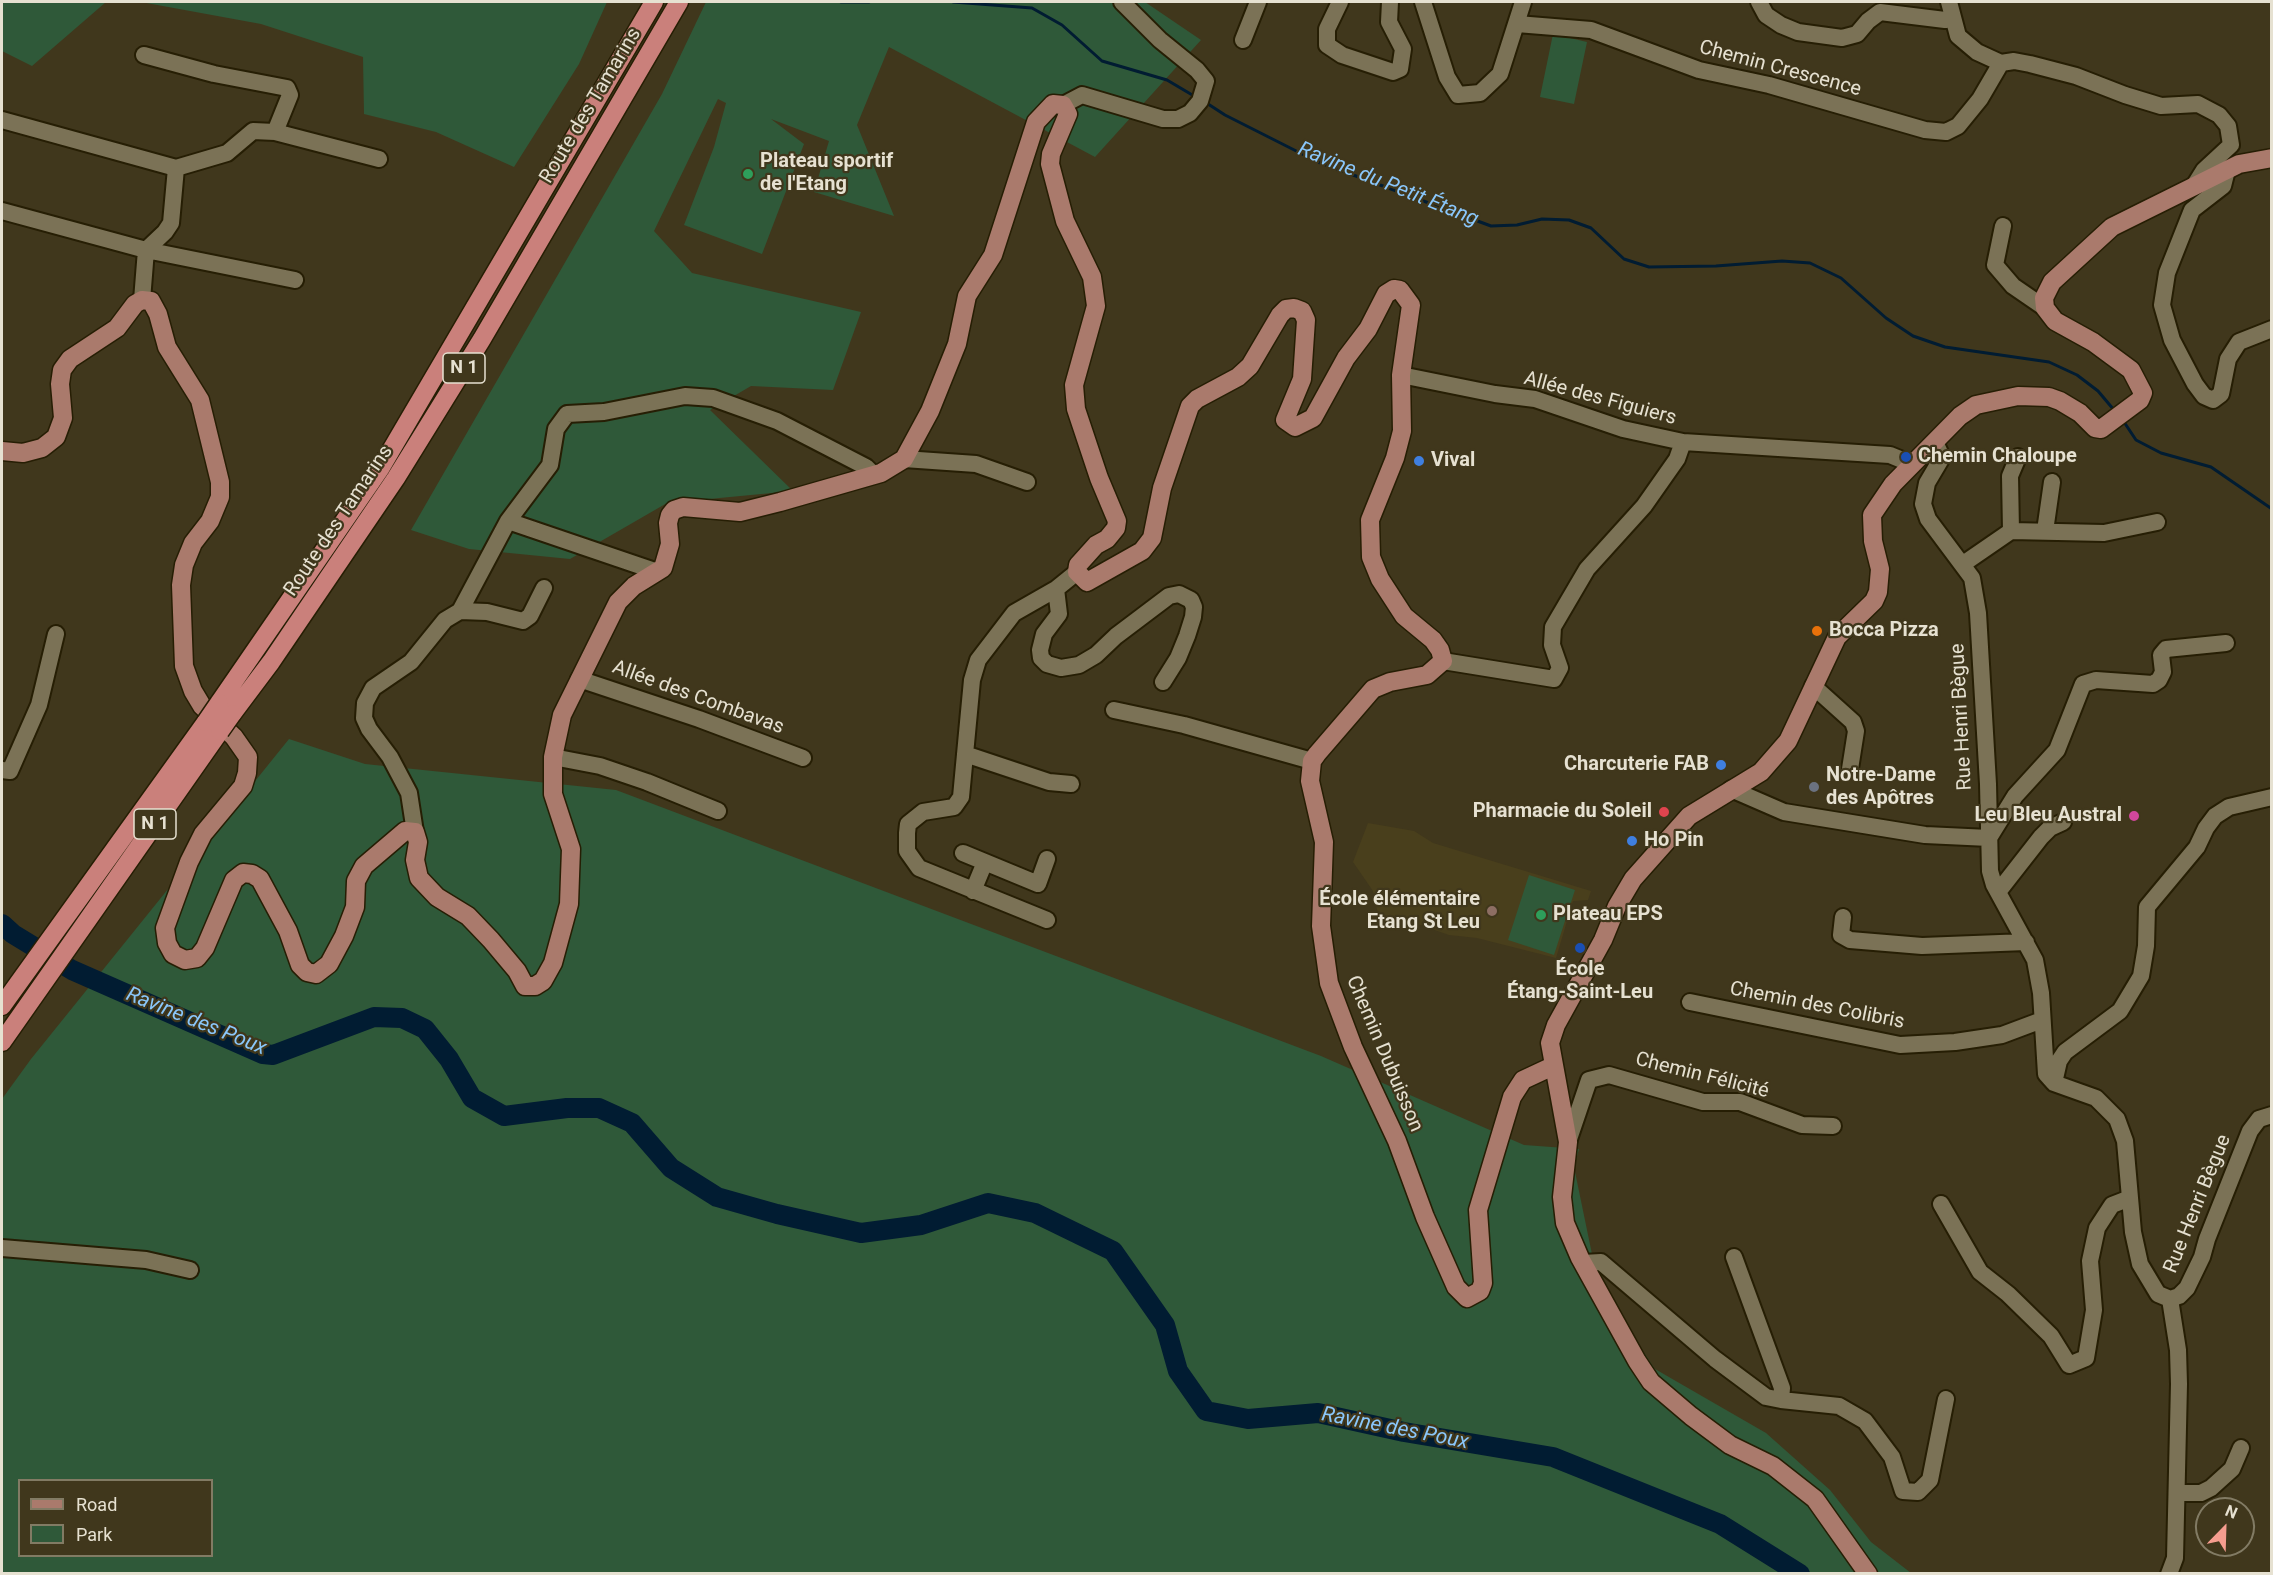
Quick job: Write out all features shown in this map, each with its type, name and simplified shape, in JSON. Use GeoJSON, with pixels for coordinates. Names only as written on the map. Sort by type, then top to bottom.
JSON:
{"type":"FeatureCollection","features":[{"type":"Feature","properties":{"kind":"highway","name":"Route des Tamarins"},"geometry":{"type":"LineString","coordinates":[[2,1041],[89,916],[380,470],[654,2]]}},
{"type":"Feature","properties":{"kind":"highway","name":"Route des Tamarins"},"geometry":{"type":"LineString","coordinates":[[2,1006],[74,906],[219,719],[271,662],[396,478],[482,339],[677,5]]}},
{"type":"Feature","properties":{"kind":"main road"},"geometry":{"type":"LineString","coordinates":[[2,451],[23,453],[42,448],[56,437],[63,417],[60,384],[62,370],[70,359],[117,328],[135,304],[142,300],[151,301],[158,314],[167,347],[200,400],[220,482],[220,497],[210,521],[193,543],[184,565],[181,585],[184,666],[193,691],[219,719],[248,757],[248,773],[243,786],[203,834],[189,862],[165,928],[167,943],[173,954],[185,960],[197,958],[205,948],[234,880],[243,873],[252,874],[260,879],[288,931],[300,965],[307,972],[316,974],[329,964],[344,936],[355,907],[356,880],[364,866],[405,831],[415,832],[418,842],[415,860],[419,878],[437,897],[468,916],[517,971],[525,986],[536,986],[543,981],[553,963],[569,904],[570,849],[553,794],[553,757],[562,715],[618,602],[655,571],[663,568],[668,558],[670,544],[668,523],[674,510],[683,507],[740,512],[874,475],[904,459],[930,411],[953,352],[967,296],[993,255],[1036,122],[1053,104],[1063,105],[1068,114],[1051,154],[1050,164],[1065,222],[1092,277],[1096,306],[1074,385],[1076,408],[1099,478],[1117,521],[1116,528],[1107,539],[1086,555],[1078,565],[1077,572],[1087,582],[1142,551],[1152,538],[1162,488],[1190,406],[1197,399],[1238,376],[1250,366],[1273,324],[1287,309],[1302,311],[1306,320],[1302,379],[1285,420],[1294,427],[1313,418],[1346,358],[1368,329],[1381,300],[1394,289],[1400,290],[1407,296],[1411,304],[1401,375],[1402,431],[1395,458],[1370,520],[1371,557],[1380,579],[1404,616],[1433,640],[1440,650],[1443,661],[1427,675],[1390,682],[1373,689],[1355,706],[1312,761]]}},
{"type":"Feature","properties":{"kind":"main road"},"geometry":{"type":"LineString","coordinates":[[1868,1574],[1815,1499],[1773,1466],[1730,1446],[1651,1382],[1583,1263],[1565,1223],[1562,1197],[1568,1142],[1550,1043],[1556,1025],[1603,940],[1617,906],[1633,879],[1689,816],[1761,772],[1780,752],[1788,741],[1837,637],[1874,601],[1880,584],[1880,569],[1873,541],[1872,515],[1893,484],[1960,416],[1976,405],[2018,396],[2049,397],[2060,400],[2080,413],[2095,428],[2105,428],[2136,406],[2143,393],[2132,370],[2093,342],[2055,321],[2045,308],[2044,298],[2052,282],[2104,232],[2239,164],[2271,158]]}},
{"type":"Feature","properties":{"kind":"main road","name":"Chemin Dubuisson"},"geometry":{"type":"LineString","coordinates":[[1312,761],[1310,781],[1324,842],[1321,926],[1329,983],[1353,1047],[1397,1141],[1425,1217],[1456,1287],[1467,1298],[1480,1291],[1483,1283],[1478,1210],[1512,1097],[1523,1080],[1553,1066]]}},
{"type":"Feature","properties":{"kind":"street"},"geometry":{"type":"LineString","coordinates":[[1063,105],[1082,94],[1163,119],[1178,119],[1200,102],[1206,81],[1122,2]]}},
{"type":"Feature","properties":{"kind":"street"},"geometry":{"type":"LineString","coordinates":[[1243,40],[1258,2]]}},
{"type":"Feature","properties":{"kind":"street"},"geometry":{"type":"LineString","coordinates":[[1340,2],[1327,29],[1327,45],[1342,56],[1393,72],[1400,69],[1403,49],[1389,22],[1389,2]]}},
{"type":"Feature","properties":{"kind":"street"},"geometry":{"type":"LineString","coordinates":[[1423,2],[1447,77],[1458,95],[1480,93],[1500,74],[1523,2]]}},
{"type":"Feature","properties":{"kind":"street","name":"Chemin Crescence"},"geometry":{"type":"LineString","coordinates":[[1759,2],[1766,15],[1781,25],[1798,32],[1842,38],[1857,34],[1880,12],[1945,20],[1950,9]]}},
{"type":"Feature","properties":{"kind":"street","name":"Chemin Crescence"},"geometry":{"type":"LineString","coordinates":[[1950,9],[1958,36],[1977,52],[2001,63],[2014,61],[2076,76],[2161,106],[2198,104],[2219,115],[2228,126],[2231,145],[2204,170],[2194,186]]}},
{"type":"Feature","properties":{"kind":"street","name":"Chemin Crescence"},"geometry":{"type":"LineString","coordinates":[[1517,24],[1591,30],[1699,70],[1769,85],[1925,130],[1946,132],[1958,126],[1980,99],[2001,63]]}},
{"type":"Feature","properties":{"kind":"street"},"geometry":{"type":"LineString","coordinates":[[144,55],[214,74],[287,88],[290,95],[275,132]]}},
{"type":"Feature","properties":{"kind":"street"},"geometry":{"type":"LineString","coordinates":[[2,120],[176,168],[227,153],[253,131],[275,132],[379,159]]}},
{"type":"Feature","properties":{"kind":"street"},"geometry":{"type":"LineString","coordinates":[[142,300],[146,250],[171,223],[176,168]]}},
{"type":"Feature","properties":{"kind":"street"},"geometry":{"type":"LineString","coordinates":[[2227,170],[2223,186],[2192,210],[2167,273],[2162,305],[2172,340],[2195,384],[2204,396],[2213,400],[2222,394],[2228,359],[2239,342],[2271,328]]}},
{"type":"Feature","properties":{"kind":"street"},"geometry":{"type":"LineString","coordinates":[[2,211],[146,250],[296,280]]}},
{"type":"Feature","properties":{"kind":"street"},"geometry":{"type":"LineString","coordinates":[[2003,226],[1995,265],[2013,286],[2045,308]]}},
{"type":"Feature","properties":{"kind":"street","name":"Allée des Figuiers"},"geometry":{"type":"LineString","coordinates":[[1401,375],[1495,394],[1535,399],[1623,429],[1683,442],[1890,455],[1912,464]]}},
{"type":"Feature","properties":{"kind":"street"},"geometry":{"type":"LineString","coordinates":[[415,832],[409,792],[390,757],[369,729],[364,718],[365,703],[373,688],[411,662],[445,620],[460,610],[508,521],[550,465],[556,429],[567,414],[604,412],[686,396],[713,398],[777,421],[866,467],[874,475]]}},
{"type":"Feature","properties":{"kind":"street"},"geometry":{"type":"LineString","coordinates":[[1443,661],[1554,679],[1560,668],[1552,645],[1553,627],[1587,569],[1644,506],[1677,459],[1683,442]]}},
{"type":"Feature","properties":{"kind":"street","name":"Rue Henri Bègue"},"geometry":{"type":"LineString","coordinates":[[1935,442],[1941,455],[1940,461],[1927,483],[1923,504],[1928,519],[1963,564],[1976,590],[1990,871],[1998,892],[2026,942],[2039,973],[2044,1070],[2054,1083],[2096,1098],[2117,1119],[2125,1141],[2130,1198],[2140,1264],[2151,1286],[2158,1294],[2170,1299],[2179,1296],[2187,1288],[2202,1257],[2207,1239],[2253,1126],[2263,1116],[2271,1115]]}},
{"type":"Feature","properties":{"kind":"street"},"geometry":{"type":"LineString","coordinates":[[2011,531],[2010,476],[2018,457]]}},
{"type":"Feature","properties":{"kind":"street"},"geometry":{"type":"LineString","coordinates":[[904,459],[976,464],[1027,482]]}},
{"type":"Feature","properties":{"kind":"street"},"geometry":{"type":"LineString","coordinates":[[2045,531],[2052,482]]}},
{"type":"Feature","properties":{"kind":"street"},"geometry":{"type":"LineString","coordinates":[[508,521],[655,571]]}},
{"type":"Feature","properties":{"kind":"street"},"geometry":{"type":"LineString","coordinates":[[1963,564],[2011,531],[2104,533],[2157,522]]}},
{"type":"Feature","properties":{"kind":"street"},"geometry":{"type":"LineString","coordinates":[[1047,920],[919,868],[907,851],[908,824],[923,812],[954,807],[958,803],[972,680],[978,660],[1014,613],[1056,589],[1077,572]]}},
{"type":"Feature","properties":{"kind":"street"},"geometry":{"type":"LineString","coordinates":[[460,610],[487,612],[523,621],[530,616],[544,588]]}},
{"type":"Feature","properties":{"kind":"street"},"geometry":{"type":"LineString","coordinates":[[1056,589],[1059,614],[1044,634],[1040,650],[1041,658],[1047,664],[1061,668],[1079,665],[1096,655],[1116,636],[1169,596],[1179,594],[1191,600],[1194,607],[1193,617],[1187,636],[1178,658],[1162,682]]}},
{"type":"Feature","properties":{"kind":"street"},"geometry":{"type":"LineString","coordinates":[[2,770],[10,771],[39,705],[57,634]]}},
{"type":"Feature","properties":{"kind":"street"},"geometry":{"type":"LineString","coordinates":[[1731,789],[1784,812],[1925,835],[1989,838],[2015,796],[2057,750],[2083,684],[2096,680],[2153,684],[2159,680],[2163,672],[2161,656],[2166,649],[2226,643]]}},
{"type":"Feature","properties":{"kind":"street","name":"Allée des Combavas"},"geometry":{"type":"LineString","coordinates":[[579,679],[699,718],[803,758]]}},
{"type":"Feature","properties":{"kind":"street"},"geometry":{"type":"LineString","coordinates":[[1813,686],[1853,722],[1856,731],[1850,769]]}},
{"type":"Feature","properties":{"kind":"street"},"geometry":{"type":"LineString","coordinates":[[1114,710],[1184,725],[1312,761]]}},
{"type":"Feature","properties":{"kind":"street"},"geometry":{"type":"LineString","coordinates":[[965,754],[1050,782],[1071,784]]}},
{"type":"Feature","properties":{"kind":"street"},"geometry":{"type":"LineString","coordinates":[[553,757],[600,766],[718,811]]}},
{"type":"Feature","properties":{"kind":"street"},"geometry":{"type":"LineString","coordinates":[[2054,1083],[2059,1061],[2065,1052],[2110,1019],[2125,1003],[2141,976],[2145,959],[2147,907],[2197,847],[2215,816],[2229,807],[2271,797]]}},
{"type":"Feature","properties":{"kind":"street"},"geometry":{"type":"LineString","coordinates":[[1998,892],[2041,837],[2050,828],[2063,822]]}},
{"type":"Feature","properties":{"kind":"street"},"geometry":{"type":"LineString","coordinates":[[963,852],[1038,884],[1047,859]]}},
{"type":"Feature","properties":{"kind":"street"},"geometry":{"type":"LineString","coordinates":[[973,891],[985,862]]}},
{"type":"Feature","properties":{"kind":"street"},"geometry":{"type":"LineString","coordinates":[[1843,917],[1841,935],[1850,940],[1922,946],[2026,942]]}},
{"type":"Feature","properties":{"kind":"street","name":"Chemin des Colibris"},"geometry":{"type":"LineString","coordinates":[[1690,1002],[1900,1045],[1955,1042],[2002,1035],[2042,1020]]}},
{"type":"Feature","properties":{"kind":"street","name":"Chemin Félicité"},"geometry":{"type":"LineString","coordinates":[[1568,1142],[1589,1080],[1609,1075],[1703,1102],[1740,1102],[1802,1125],[1833,1126]]}},
{"type":"Feature","properties":{"kind":"street"},"geometry":{"type":"LineString","coordinates":[[1941,1204],[1980,1272],[2008,1294],[2051,1336],[2069,1365],[2086,1358],[2094,1310],[2090,1261],[2097,1228],[2112,1205],[2130,1198]]}},
{"type":"Feature","properties":{"kind":"street"},"geometry":{"type":"LineString","coordinates":[[2,1248],[146,1260],[190,1270]]}},
{"type":"Feature","properties":{"kind":"street"},"geometry":{"type":"LineString","coordinates":[[1734,1257],[1782,1389],[1781,1400]]}},
{"type":"Feature","properties":{"kind":"street"},"geometry":{"type":"LineString","coordinates":[[1583,1263],[1601,1262],[1715,1359],[1766,1397],[1839,1406],[1865,1421],[1892,1457],[1903,1491],[1918,1492],[1930,1480],[1947,1399]]}},
{"type":"Feature","properties":{"kind":"street"},"geometry":{"type":"LineString","coordinates":[[2169,1574],[2175,1558],[2178,1350],[2170,1299]]}},
{"type":"Feature","properties":{"kind":"street"},"geometry":{"type":"LineString","coordinates":[[2177,1493],[2201,1493],[2211,1488],[2232,1469],[2241,1448]]}},
{"type":"Feature","properties":{"kind":"shaded area","name":"École élémentaire Etang St Leu"},"geometry":{"type":"Polygon","coordinates":[[[1368,823],[1414,831],[1433,843],[1591,891],[1588,900],[1573,901],[1556,958],[1477,938],[1449,935],[1412,922],[1394,922],[1378,914],[1373,891],[1353,862],[1368,823]]]}},
{"type":"Feature","properties":{"kind":"green space"},"geometry":{"type":"Polygon","coordinates":[[[2,2],[106,2],[32,66],[2,51],[2,2]]]}},
{"type":"Feature","properties":{"kind":"green space"},"geometry":{"type":"Polygon","coordinates":[[[141,2],[607,2],[579,64],[514,167],[436,132],[364,114],[363,57],[261,24],[141,2]]]}},
{"type":"Feature","properties":{"kind":"green space"},"geometry":{"type":"Polygon","coordinates":[[[706,2],[1145,2],[1201,40],[1095,157],[889,47],[857,125],[894,216],[814,192],[829,141],[771,119],[804,144],[762,254],[684,225],[714,147],[726,103],[718,99],[654,231],[692,273],[861,312],[833,390],[751,386],[710,410],[793,491],[667,503],[570,559],[469,549],[411,530],[662,94],[706,2]]]}},
{"type":"Feature","properties":{"kind":"green space"},"geometry":{"type":"Polygon","coordinates":[[[1553,34],[1587,42],[1574,104],[1540,97],[1553,34]]]}},
{"type":"Feature","properties":{"kind":"green space"},"geometry":{"type":"Polygon","coordinates":[[[289,739],[365,764],[616,790],[1321,1056],[1524,1145],[1579,1149],[1574,1167],[1593,1259],[1629,1330],[1655,1369],[1766,1433],[1830,1490],[1871,1542],[1911,1573],[2,1574],[2,1099],[31,1059],[289,739]]]}},
{"type":"Feature","properties":{"kind":"green space","name":"Plateau EPS"},"geometry":{"type":"Polygon","coordinates":[[[1529,875],[1575,890],[1554,955],[1508,940],[1529,875]]]}},
{"type":"Feature","properties":{"kind":"waterway","name":"Ravine du Petit Étang"},"geometry":{"type":"LineString","coordinates":[[841,2],[869,2]]}},
{"type":"Feature","properties":{"kind":"waterway","name":"Ravine du Petit Étang"},"geometry":{"type":"LineString","coordinates":[[953,2],[1032,8],[1062,25],[1102,61],[1167,80],[1194,96]]}},
{"type":"Feature","properties":{"kind":"waterway","name":"Ravine du Petit Étang"},"geometry":{"type":"LineString","coordinates":[[1205,102],[1225,115],[1318,162],[1491,226],[1517,225],[1542,219],[1569,220],[1591,228],[1624,259],[1649,267],[1716,266],[1782,261],[1810,263],[1841,278],[1886,318],[1913,336],[1945,347],[2049,362],[2077,375],[2098,391],[2114,410]]}},
{"type":"Feature","properties":{"kind":"waterway","name":"Ravine du Petit Étang"},"geometry":{"type":"LineString","coordinates":[[2122,419],[2136,440],[2161,453],[2211,467],[2272,509]]}},
{"type":"Feature","properties":{"kind":"waterway","name":"Ravine des Poux"},"geometry":{"type":"LineString","coordinates":[[2,924],[13,934],[72,970],[263,1054],[273,1055],[374,1017],[402,1018],[425,1029],[449,1059],[472,1098],[504,1116],[567,1108],[599,1108],[632,1123],[671,1168],[717,1197],[777,1214],[861,1233],[921,1225],[988,1203],[1035,1213],[1113,1251],[1165,1325],[1178,1371],[1206,1411],[1248,1419],[1318,1413],[1404,1432],[1553,1457],[1720,1524],[1800,1574]]}},
{"type":"Feature","properties":{"kind":"place","name":"Plateau sportif de l'Etang"},"geometry":{"type":"Point","coordinates":[748,174]}},
{"type":"Feature","properties":{"kind":"place","name":"Chemin Chaloupe"},"geometry":{"type":"Point","coordinates":[1906,457]}},
{"type":"Feature","properties":{"kind":"place","name":"Vival"},"geometry":{"type":"Point","coordinates":[1419,461]}},
{"type":"Feature","properties":{"kind":"place","name":"Bocca Pizza"},"geometry":{"type":"Point","coordinates":[1817,631]}},
{"type":"Feature","properties":{"kind":"place","name":"Charcuterie FAB"},"geometry":{"type":"Point","coordinates":[1721,765]}},
{"type":"Feature","properties":{"kind":"place","name":"Notre-Dame des Apôtres"},"geometry":{"type":"Point","coordinates":[1814,787]}},
{"type":"Feature","properties":{"kind":"place","name":"Pharmacie du Soleil"},"geometry":{"type":"Point","coordinates":[1664,812]}},
{"type":"Feature","properties":{"kind":"place","name":"Leu Bleu Austral"},"geometry":{"type":"Point","coordinates":[2134,816]}},
{"type":"Feature","properties":{"kind":"place","name":"Ho Pin"},"geometry":{"type":"Point","coordinates":[1632,841]}},
{"type":"Feature","properties":{"kind":"place","name":"École élémentaire Etang St Leu"},"geometry":{"type":"Point","coordinates":[1492,911]}},
{"type":"Feature","properties":{"kind":"place","name":"Plateau EPS"},"geometry":{"type":"Point","coordinates":[1541,915]}},
{"type":"Feature","properties":{"kind":"place","name":"École Étang-Saint-Leu"},"geometry":{"type":"Point","coordinates":[1580,948]}}]}
